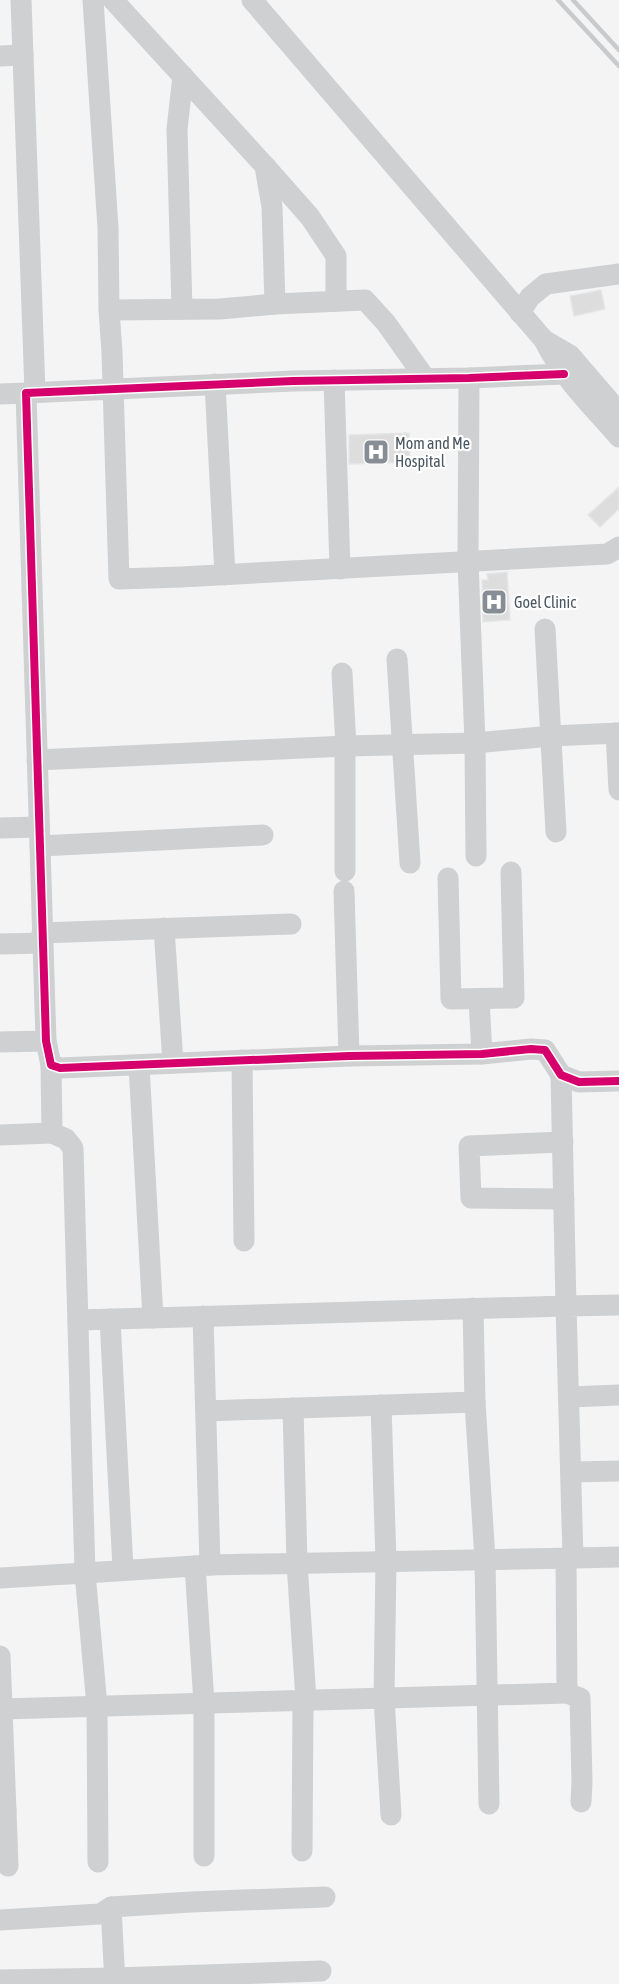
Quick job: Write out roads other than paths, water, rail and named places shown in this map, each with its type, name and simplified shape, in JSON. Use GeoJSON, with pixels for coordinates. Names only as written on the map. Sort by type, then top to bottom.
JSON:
{"type":"FeatureCollection","features":[{"type":"Feature","properties":{"kind":"street"},"geometry":{"type":"LineString","coordinates":[[21,0],[39,836],[46,1041],[51,1065],[52,1133]]}},
{"type":"Feature","properties":{"kind":"street"},"geometry":{"type":"LineString","coordinates":[[93,0],[108,228],[119,579],[607,554],[619,547]]}},
{"type":"Feature","properties":{"kind":"street"},"geometry":{"type":"LineString","coordinates":[[113,0],[310,217],[336,256],[336,301]]}},
{"type":"Feature","properties":{"kind":"street"},"geometry":{"type":"LineString","coordinates":[[252,0],[544,340],[554,361],[564,374],[619,436]]}},
{"type":"Feature","properties":{"kind":"street"},"geometry":{"type":"LineString","coordinates":[[0,56],[23,55]]}},
{"type":"Feature","properties":{"kind":"street"},"geometry":{"type":"LineString","coordinates":[[182,309],[177,129],[183,76]]}},
{"type":"Feature","properties":{"kind":"street"},"geometry":{"type":"LineString","coordinates":[[265,166],[272,207],[275,303]]}},
{"type":"Feature","properties":{"kind":"street"},"geometry":{"type":"LineString","coordinates":[[520,313],[530,297],[546,284],[619,274]]}},
{"type":"Feature","properties":{"kind":"street"},"geometry":{"type":"LineString","coordinates":[[109,310],[220,309],[275,303],[365,300],[386,323],[424,378]]}},
{"type":"Feature","properties":{"kind":"street"},"geometry":{"type":"LineString","coordinates":[[544,340],[570,355],[619,412]]}},
{"type":"Feature","properties":{"kind":"street"},"geometry":{"type":"LineString","coordinates":[[0,394],[215,384],[564,374]]}},
{"type":"Feature","properties":{"kind":"street"},"geometry":{"type":"LineString","coordinates":[[469,378],[468,561],[475,743],[476,856]]}},
{"type":"Feature","properties":{"kind":"street"},"geometry":{"type":"LineString","coordinates":[[334,380],[340,568]]}},
{"type":"Feature","properties":{"kind":"street"},"geometry":{"type":"LineString","coordinates":[[215,384],[225,575]]}},
{"type":"Feature","properties":{"kind":"street"},"geometry":{"type":"LineString","coordinates":[[545,629],[555,832]]}},
{"type":"Feature","properties":{"kind":"street"},"geometry":{"type":"LineString","coordinates":[[397,659],[410,863]]}},
{"type":"Feature","properties":{"kind":"street"},"geometry":{"type":"LineString","coordinates":[[342,673],[346,746],[345,881],[349,1056]]}},
{"type":"Feature","properties":{"kind":"street"},"geometry":{"type":"LineString","coordinates":[[37,760],[346,746],[475,743],[617,733],[619,790]]}},
{"type":"Feature","properties":{"kind":"street"},"geometry":{"type":"LineString","coordinates":[[0,828],[39,836],[263,835]]}},
{"type":"Feature","properties":{"kind":"street"},"geometry":{"type":"LineString","coordinates":[[448,878],[451,999],[514,998],[511,872]]}},
{"type":"Feature","properties":{"kind":"street"},"geometry":{"type":"LineString","coordinates":[[0,944],[42,938],[165,928],[291,924]]}},
{"type":"Feature","properties":{"kind":"street"},"geometry":{"type":"LineString","coordinates":[[165,928],[172,1063]]}},
{"type":"Feature","properties":{"kind":"street"},"geometry":{"type":"LineString","coordinates":[[479,999],[482,1054]]}},
{"type":"Feature","properties":{"kind":"street"},"geometry":{"type":"LineString","coordinates":[[0,1042],[46,1041]]}},
{"type":"Feature","properties":{"kind":"street"},"geometry":{"type":"LineString","coordinates":[[51,1065],[60,1068],[546,1050],[561,1075],[571,1472],[567,1693]]}},
{"type":"Feature","properties":{"kind":"street"},"geometry":{"type":"LineString","coordinates":[[242,1060],[244,1240]]}},
{"type":"Feature","properties":{"kind":"street"},"geometry":{"type":"LineString","coordinates":[[139,1065],[153,1318]]}},
{"type":"Feature","properties":{"kind":"street"},"geometry":{"type":"LineString","coordinates":[[561,1075],[579,1082],[619,1081]]}},
{"type":"Feature","properties":{"kind":"street"},"geometry":{"type":"LineString","coordinates":[[0,1135],[52,1133],[66,1139],[73,1148],[85,1573],[97,1706],[98,1862]]}},
{"type":"Feature","properties":{"kind":"street"},"geometry":{"type":"LineString","coordinates":[[563,1142],[469,1146],[471,1198],[564,1199]]}},
{"type":"Feature","properties":{"kind":"street"},"geometry":{"type":"LineString","coordinates":[[78,1320],[619,1305]]}},
{"type":"Feature","properties":{"kind":"street"},"geometry":{"type":"LineString","coordinates":[[473,1308],[475,1402],[485,1558],[489,1804]]}},
{"type":"Feature","properties":{"kind":"street"},"geometry":{"type":"LineString","coordinates":[[203,1316],[206,1411],[203,1565],[204,1856]]}},
{"type":"Feature","properties":{"kind":"street"},"geometry":{"type":"LineString","coordinates":[[110,1319],[123,1569]]}},
{"type":"Feature","properties":{"kind":"street"},"geometry":{"type":"LineString","coordinates":[[568,1396],[619,1395]]}},
{"type":"Feature","properties":{"kind":"street"},"geometry":{"type":"LineString","coordinates":[[206,1411],[475,1402]]}},
{"type":"Feature","properties":{"kind":"street"},"geometry":{"type":"LineString","coordinates":[[381,1406],[386,1561],[384,1698],[391,1815]]}},
{"type":"Feature","properties":{"kind":"street"},"geometry":{"type":"LineString","coordinates":[[293,1408],[297,1563],[306,1700],[303,1707],[302,1851]]}},
{"type":"Feature","properties":{"kind":"street"},"geometry":{"type":"LineString","coordinates":[[571,1472],[619,1471]]}},
{"type":"Feature","properties":{"kind":"street"},"geometry":{"type":"LineString","coordinates":[[0,1578],[203,1565],[619,1557]]}},
{"type":"Feature","properties":{"kind":"street"},"geometry":{"type":"LineString","coordinates":[[0,1656],[3,1812],[9,1866]]}},
{"type":"Feature","properties":{"kind":"street"},"geometry":{"type":"LineString","coordinates":[[2,1709],[567,1693],[580,1698],[581,1802]]}},
{"type":"Feature","properties":{"kind":"street"},"geometry":{"type":"LineString","coordinates":[[0,1920],[100,1914],[111,1907],[325,1897]]}},
{"type":"Feature","properties":{"kind":"street"},"geometry":{"type":"LineString","coordinates":[[111,1907],[115,1981]]}},
{"type":"Feature","properties":{"kind":"street"},"geometry":{"type":"LineString","coordinates":[[2,1981],[115,1981],[321,1971]]}},
{"type":"Feature","properties":{"kind":"railway"},"geometry":{"type":"LineString","coordinates":[[558,0],[619,66]]}},
{"type":"Feature","properties":{"kind":"railway"},"geometry":{"type":"LineString","coordinates":[[573,0],[619,50]]}},
{"type":"Feature","properties":{"kind":"place","name":"Mom and Me Hospital"},"geometry":{"type":"Point","coordinates":[376,452]}},
{"type":"Feature","properties":{"kind":"place","name":"Goel Clinic"},"geometry":{"type":"Point","coordinates":[494,602]}}]}
